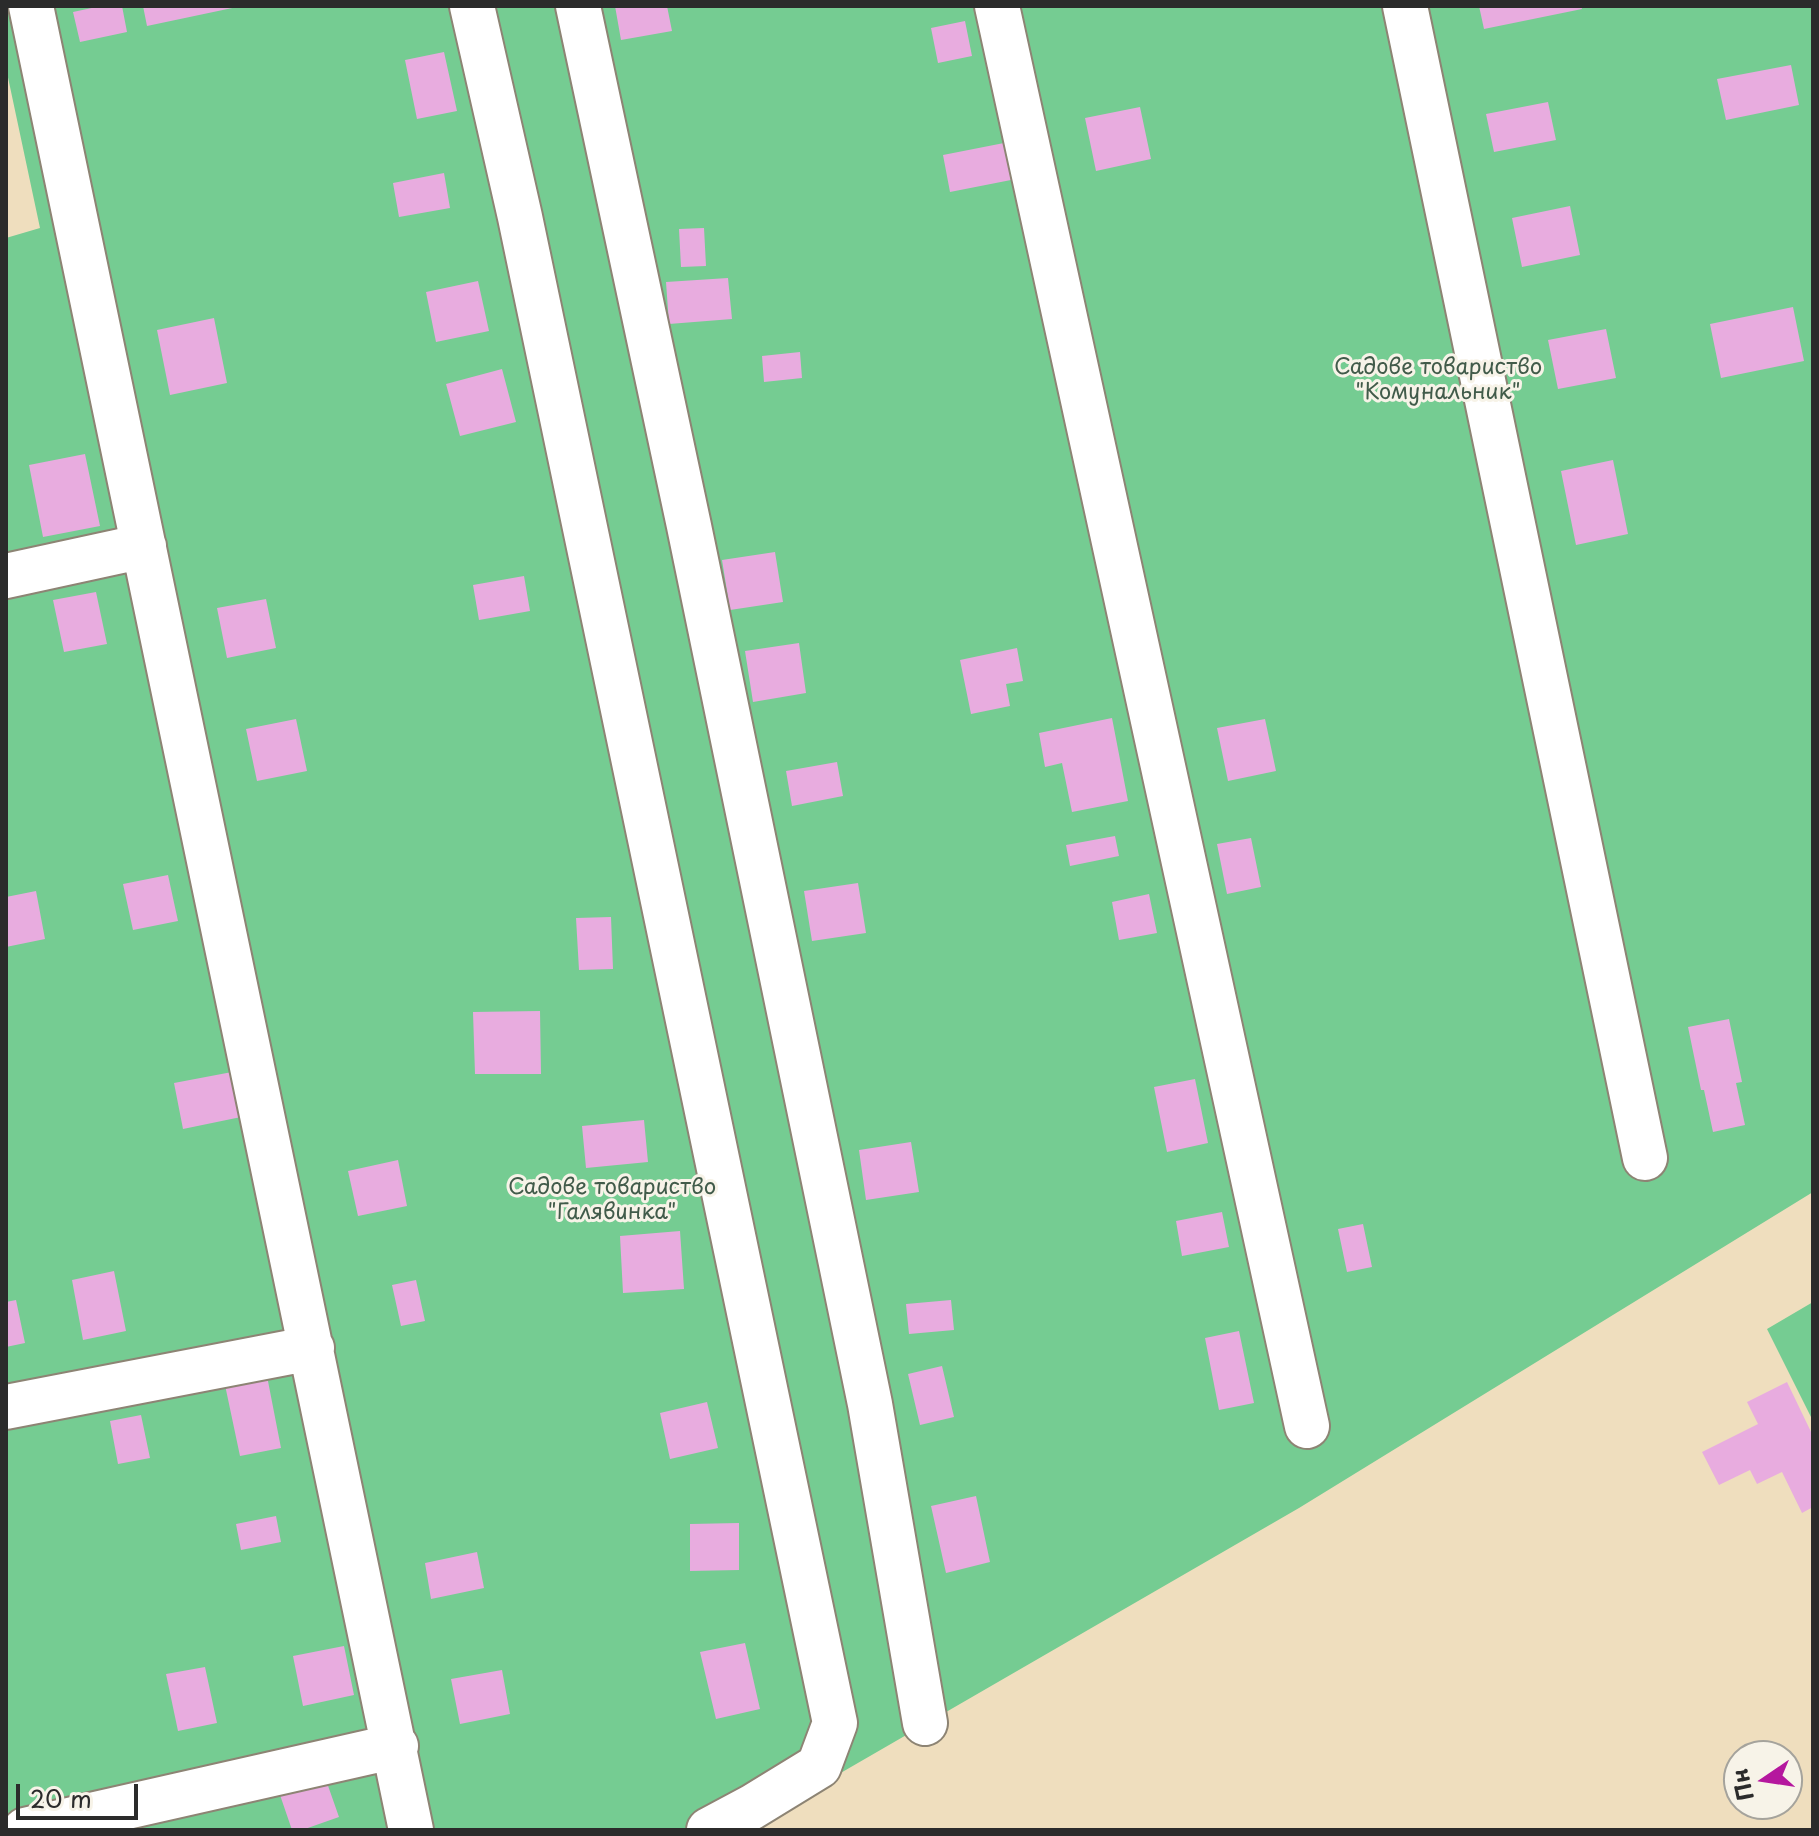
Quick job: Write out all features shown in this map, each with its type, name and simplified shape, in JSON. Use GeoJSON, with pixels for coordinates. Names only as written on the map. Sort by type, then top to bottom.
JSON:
{"type":"FeatureCollection","features":[{"type":"Feature","properties":{"kind":"street"},"geometry":{"type":"LineString","coordinates":[[6,12],[30,6],[396,1746],[411,1830]]}},
{"type":"Feature","properties":{"kind":"street"},"geometry":{"type":"LineString","coordinates":[[472,6],[520,217],[835,1723],[819,1766],[709,1830]]}},
{"type":"Feature","properties":{"kind":"street"},"geometry":{"type":"LineString","coordinates":[[578,6],[870,1404],[925,1723]]}},
{"type":"Feature","properties":{"kind":"street"},"geometry":{"type":"LineString","coordinates":[[997,6],[1307,1426]]}},
{"type":"Feature","properties":{"kind":"street"},"geometry":{"type":"LineString","coordinates":[[1405,6],[1645,1158]]}},
{"type":"Feature","properties":{"kind":"street"},"geometry":{"type":"LineString","coordinates":[[6,576],[144,546]]}},
{"type":"Feature","properties":{"kind":"street"},"geometry":{"type":"LineString","coordinates":[[6,1407],[312,1348]]}},
{"type":"Feature","properties":{"kind":"street"},"geometry":{"type":"LineString","coordinates":[[25,1830],[396,1746]]}},
{"type":"Feature","properties":{"kind":"green space","name":"Садове товариство \"Галявинка\""},"geometry":{"type":"Polygon","coordinates":[[[6,6],[1813,6],[1813,1192],[1299,1508],[742,1830],[6,1830],[6,238],[40,228],[6,68],[6,6]]]}},
{"type":"Feature","properties":{"kind":"green space"},"geometry":{"type":"Polygon","coordinates":[[[1813,1302],[1813,1421],[1767,1329],[1813,1302]]]}},
{"type":"Feature","properties":{"kind":"building"},"geometry":{"type":"Polygon","coordinates":[[[101,6],[122,6],[127,32],[80,42],[73,12],[101,6]]]}},
{"type":"Feature","properties":{"kind":"building"},"geometry":{"type":"Polygon","coordinates":[[[143,6],[236,6],[237,7],[147,26],[143,6]]]}},
{"type":"Feature","properties":{"kind":"building"},"geometry":{"type":"Polygon","coordinates":[[[615,6],[667,6],[672,31],[621,40],[615,6]]]}},
{"type":"Feature","properties":{"kind":"building"},"geometry":{"type":"Polygon","coordinates":[[[1479,6],[1581,6],[1582,9],[1484,29],[1479,6]]]}},
{"type":"Feature","properties":{"kind":"building"},"geometry":{"type":"Polygon","coordinates":[[[965,21],[972,56],[938,63],[931,28],[965,21]]]}},
{"type":"Feature","properties":{"kind":"building"},"geometry":{"type":"Polygon","coordinates":[[[444,52],[457,111],[417,119],[405,60],[444,52]]]}},
{"type":"Feature","properties":{"kind":"building"},"geometry":{"type":"Polygon","coordinates":[[[1791,65],[1799,105],[1726,120],[1717,79],[1791,65]]]}},
{"type":"Feature","properties":{"kind":"building"},"geometry":{"type":"Polygon","coordinates":[[[1548,102],[1556,140],[1494,152],[1486,114],[1548,102]]]}},
{"type":"Feature","properties":{"kind":"building"},"geometry":{"type":"Polygon","coordinates":[[[1140,107],[1151,159],[1096,171],[1085,118],[1140,107]]]}},
{"type":"Feature","properties":{"kind":"building"},"geometry":{"type":"Polygon","coordinates":[[[1004,143],[1011,180],[950,192],[943,155],[1004,143]]]}},
{"type":"Feature","properties":{"kind":"building"},"geometry":{"type":"Polygon","coordinates":[[[444,173],[450,208],[399,217],[393,183],[444,173]]]}},
{"type":"Feature","properties":{"kind":"building"},"geometry":{"type":"Polygon","coordinates":[[[1570,206],[1580,255],[1522,267],[1512,218],[1570,206]]]}},
{"type":"Feature","properties":{"kind":"building"},"geometry":{"type":"Polygon","coordinates":[[[704,228],[706,266],[681,267],[679,229],[704,228]]]}},
{"type":"Feature","properties":{"kind":"building"},"geometry":{"type":"Polygon","coordinates":[[[728,278],[732,319],[669,324],[666,282],[728,278]]]}},
{"type":"Feature","properties":{"kind":"building"},"geometry":{"type":"Polygon","coordinates":[[[478,281],[489,331],[436,342],[426,292],[478,281]]]}},
{"type":"Feature","properties":{"kind":"building"},"geometry":{"type":"Polygon","coordinates":[[[1793,307],[1804,361],[1721,378],[1710,324],[1793,307]]]}},
{"type":"Feature","properties":{"kind":"building"},"geometry":{"type":"Polygon","coordinates":[[[214,318],[227,383],[170,395],[157,330],[214,318]]]}},
{"type":"Feature","properties":{"kind":"building"},"geometry":{"type":"Polygon","coordinates":[[[1606,329],[1616,378],[1558,389],[1548,340],[1606,329]]]}},
{"type":"Feature","properties":{"kind":"building"},"geometry":{"type":"Polygon","coordinates":[[[800,352],[802,378],[764,382],[762,356],[800,352]]]}},
{"type":"Feature","properties":{"kind":"building"},"geometry":{"type":"Polygon","coordinates":[[[502,369],[516,422],[460,436],[446,384],[502,369]]]}},
{"type":"Feature","properties":{"kind":"building"},"geometry":{"type":"Polygon","coordinates":[[[85,454],[100,526],[43,537],[29,465],[85,454]]]}},
{"type":"Feature","properties":{"kind":"building"},"geometry":{"type":"Polygon","coordinates":[[[1613,460],[1628,534],[1576,545],[1561,471],[1613,460]]]}},
{"type":"Feature","properties":{"kind":"building"},"geometry":{"type":"Polygon","coordinates":[[[775,552],[783,602],[730,610],[722,560],[775,552]]]}},
{"type":"Feature","properties":{"kind":"building"},"geometry":{"type":"Polygon","coordinates":[[[524,576],[530,611],[479,620],[473,585],[524,576]]]}},
{"type":"Feature","properties":{"kind":"building"},"geometry":{"type":"Polygon","coordinates":[[[96,592],[107,644],[64,652],[53,600],[96,592]]]}},
{"type":"Feature","properties":{"kind":"building"},"geometry":{"type":"Polygon","coordinates":[[[266,599],[276,648],[227,658],[217,608],[266,599]]]}},
{"type":"Feature","properties":{"kind":"building"},"geometry":{"type":"Polygon","coordinates":[[[799,643],[806,693],[753,702],[745,651],[799,643]]]}},
{"type":"Feature","properties":{"kind":"building"},"geometry":{"type":"Polygon","coordinates":[[[1017,648],[1023,681],[1006,684],[1010,706],[971,714],[960,660],[1017,648]]]}},
{"type":"Feature","properties":{"kind":"building"},"geometry":{"type":"Polygon","coordinates":[[[1112,718],[1128,801],[1072,812],[1062,763],[1045,767],[1039,733],[1112,718]]]}},
{"type":"Feature","properties":{"kind":"building"},"geometry":{"type":"Polygon","coordinates":[[[296,719],[307,771],[257,781],[246,729],[296,719]]]}},
{"type":"Feature","properties":{"kind":"building"},"geometry":{"type":"Polygon","coordinates":[[[1265,719],[1276,771],[1228,781],[1217,728],[1265,719]]]}},
{"type":"Feature","properties":{"kind":"building"},"geometry":{"type":"Polygon","coordinates":[[[837,762],[843,796],[792,806],[786,771],[837,762]]]}},
{"type":"Feature","properties":{"kind":"building"},"geometry":{"type":"Polygon","coordinates":[[[1115,836],[1119,856],[1070,866],[1066,845],[1115,836]]]}},
{"type":"Feature","properties":{"kind":"building"},"geometry":{"type":"Polygon","coordinates":[[[1251,838],[1261,887],[1227,894],[1217,844],[1251,838]]]}},
{"type":"Feature","properties":{"kind":"building"},"geometry":{"type":"Polygon","coordinates":[[[168,875],[178,921],[133,930],[123,884],[168,875]]]}},
{"type":"Feature","properties":{"kind":"building"},"geometry":{"type":"Polygon","coordinates":[[[858,883],[866,933],[812,941],[804,891],[858,883]]]}},
{"type":"Feature","properties":{"kind":"building"},"geometry":{"type":"Polygon","coordinates":[[[36,891],[45,939],[6,947],[6,897],[36,891]]]}},
{"type":"Feature","properties":{"kind":"building"},"geometry":{"type":"Polygon","coordinates":[[[1149,894],[1157,933],[1119,940],[1112,902],[1149,894]]]}},
{"type":"Feature","properties":{"kind":"building"},"geometry":{"type":"Polygon","coordinates":[[[611,917],[613,969],[579,970],[576,918],[611,917]]]}},
{"type":"Feature","properties":{"kind":"building"},"geometry":{"type":"Polygon","coordinates":[[[540,1011],[541,1074],[475,1074],[473,1012],[540,1011]]]}},
{"type":"Feature","properties":{"kind":"building"},"geometry":{"type":"Polygon","coordinates":[[[1729,1019],[1742,1082],[1736,1083],[1745,1125],[1713,1132],[1688,1027],[1729,1019]]]}},
{"type":"Feature","properties":{"kind":"building"},"geometry":{"type":"Polygon","coordinates":[[[232,1072],[241,1117],[183,1129],[174,1083],[232,1072]]]}},
{"type":"Feature","properties":{"kind":"building"},"geometry":{"type":"Polygon","coordinates":[[[1195,1079],[1208,1143],[1167,1152],[1154,1087],[1195,1079]]]}},
{"type":"Feature","properties":{"kind":"building"},"geometry":{"type":"Polygon","coordinates":[[[644,1120],[648,1162],[586,1168],[582,1126],[644,1120]]]}},
{"type":"Feature","properties":{"kind":"building"},"geometry":{"type":"Polygon","coordinates":[[[911,1142],[919,1192],[866,1200],[859,1150],[911,1142]]]}},
{"type":"Feature","properties":{"kind":"building"},"geometry":{"type":"Polygon","coordinates":[[[398,1160],[407,1206],[358,1216],[348,1171],[398,1160]]]}},
{"type":"Feature","properties":{"kind":"building"},"geometry":{"type":"Polygon","coordinates":[[[1222,1212],[1229,1247],[1182,1256],[1176,1221],[1222,1212]]]}},
{"type":"Feature","properties":{"kind":"building"},"geometry":{"type":"Polygon","coordinates":[[[1363,1224],[1372,1267],[1347,1272],[1338,1229],[1363,1224]]]}},
{"type":"Feature","properties":{"kind":"building"},"geometry":{"type":"Polygon","coordinates":[[[680,1231],[684,1289],[623,1293],[620,1236],[680,1231]]]}},
{"type":"Feature","properties":{"kind":"building"},"geometry":{"type":"Polygon","coordinates":[[[114,1271],[126,1331],[83,1340],[72,1280],[114,1271]]]}},
{"type":"Feature","properties":{"kind":"building"},"geometry":{"type":"Polygon","coordinates":[[[416,1280],[425,1321],[401,1326],[392,1285],[416,1280]]]}},
{"type":"Feature","properties":{"kind":"building"},"geometry":{"type":"Polygon","coordinates":[[[16,1300],[25,1343],[6,1347],[6,1302],[16,1300]]]}},
{"type":"Feature","properties":{"kind":"building"},"geometry":{"type":"Polygon","coordinates":[[[951,1300],[954,1330],[909,1334],[906,1304],[951,1300]]]}},
{"type":"Feature","properties":{"kind":"building"},"geometry":{"type":"Polygon","coordinates":[[[1239,1331],[1254,1403],[1219,1410],[1205,1338],[1239,1331]]]}},
{"type":"Feature","properties":{"kind":"building"},"geometry":{"type":"Polygon","coordinates":[[[942,1366],[954,1417],[920,1425],[908,1374],[942,1366]]]}},
{"type":"Feature","properties":{"kind":"building"},"geometry":{"type":"Polygon","coordinates":[[[267,1376],[281,1448],[240,1456],[225,1385],[267,1376]]]}},
{"type":"Feature","properties":{"kind":"building"},"geometry":{"type":"Polygon","coordinates":[[[1787,1382],[1813,1436],[1813,1507],[1802,1513],[1782,1472],[1757,1484],[1750,1470],[1719,1485],[1702,1452],[1758,1424],[1747,1402],[1787,1382]]]}},
{"type":"Feature","properties":{"kind":"building"},"geometry":{"type":"Polygon","coordinates":[[[707,1402],[718,1448],[670,1459],[660,1413],[707,1402]]]}},
{"type":"Feature","properties":{"kind":"building"},"geometry":{"type":"Polygon","coordinates":[[[141,1415],[150,1458],[118,1464],[110,1421],[141,1415]]]}},
{"type":"Feature","properties":{"kind":"building"},"geometry":{"type":"Polygon","coordinates":[[[976,1496],[990,1562],[946,1573],[931,1506],[976,1496]]]}},
{"type":"Feature","properties":{"kind":"building"},"geometry":{"type":"Polygon","coordinates":[[[276,1516],[281,1542],[241,1550],[236,1524],[276,1516]]]}},
{"type":"Feature","properties":{"kind":"building"},"geometry":{"type":"Polygon","coordinates":[[[739,1523],[739,1570],[690,1571],[690,1524],[739,1523]]]}},
{"type":"Feature","properties":{"kind":"building"},"geometry":{"type":"Polygon","coordinates":[[[477,1552],[484,1588],[431,1599],[425,1563],[477,1552]]]}},
{"type":"Feature","properties":{"kind":"building"},"geometry":{"type":"Polygon","coordinates":[[[745,1643],[760,1709],[716,1719],[700,1652],[745,1643]]]}},
{"type":"Feature","properties":{"kind":"building"},"geometry":{"type":"Polygon","coordinates":[[[344,1646],[354,1695],[303,1706],[293,1656],[344,1646]]]}},
{"type":"Feature","properties":{"kind":"building"},"geometry":{"type":"Polygon","coordinates":[[[205,1667],[217,1723],[178,1731],[166,1674],[205,1667]]]}},
{"type":"Feature","properties":{"kind":"building"},"geometry":{"type":"Polygon","coordinates":[[[502,1670],[510,1714],[460,1724],[451,1679],[502,1670]]]}},
{"type":"Feature","properties":{"kind":"building"},"geometry":{"type":"Polygon","coordinates":[[[326,1780],[339,1817],[302,1830],[292,1830],[280,1795],[326,1780]]]}},
{"type":"Feature","properties":{"kind":"park label","name":"Садове товариство \"Комунальник\""},"geometry":{"type":"Point","coordinates":[1438,380]}}]}
